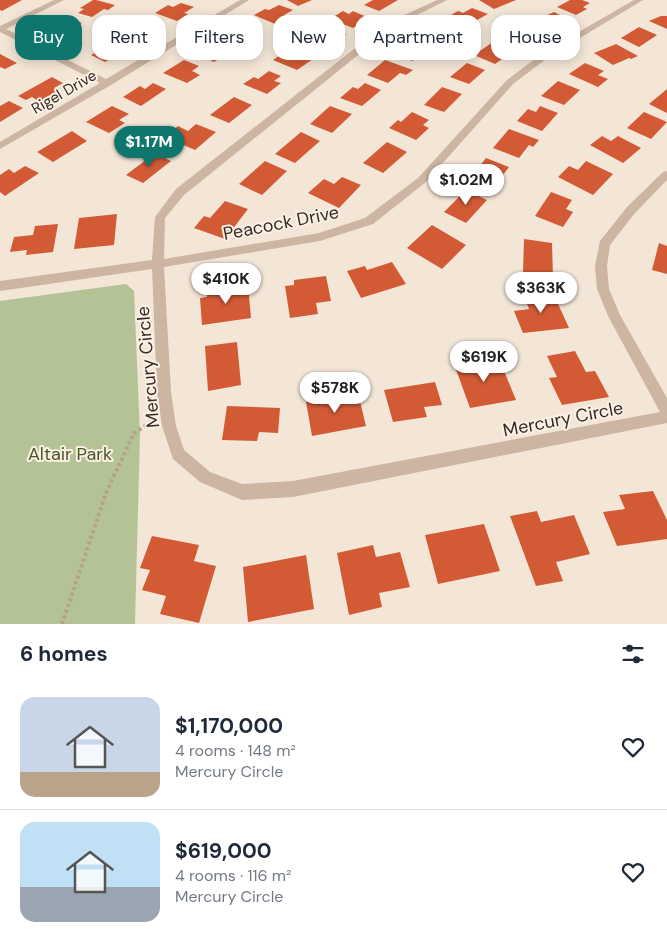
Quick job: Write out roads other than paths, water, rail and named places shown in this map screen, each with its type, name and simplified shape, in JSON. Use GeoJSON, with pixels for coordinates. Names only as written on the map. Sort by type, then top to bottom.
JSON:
{"type":"FeatureCollection","features":[{"type":"Feature","properties":{"kind":"street"},"geometry":{"type":"LineString","coordinates":[[0,29],[60,0]]}},
{"type":"Feature","properties":{"kind":"street","name":"Rigel Drive"},"geometry":{"type":"LineString","coordinates":[[0,146],[245,0]]}},
{"type":"Feature","properties":{"kind":"street","name":"Mercury Circle"},"geometry":{"type":"LineString","coordinates":[[443,0],[390,25],[180,192],[160,217],[158,264],[167,413],[178,454],[205,477],[242,492],[293,489],[667,417]]}},
{"type":"Feature","properties":{"kind":"street","name":"Peacock Drive"},"geometry":{"type":"LineString","coordinates":[[0,286],[158,264],[320,237],[369,221],[422,180],[510,82],[547,54],[639,0]]}},
{"type":"Feature","properties":{"kind":"street"},"geometry":{"type":"LineString","coordinates":[[0,29],[108,83]]}},
{"type":"Feature","properties":{"kind":"street"},"geometry":{"type":"LineString","coordinates":[[667,174],[631,210],[604,244],[601,266],[603,289],[614,316],[667,411]]}},
{"type":"Feature","properties":{"kind":"park label","name":"Altair Park"},"geometry":{"type":"Point","coordinates":[70,454]}}]}
